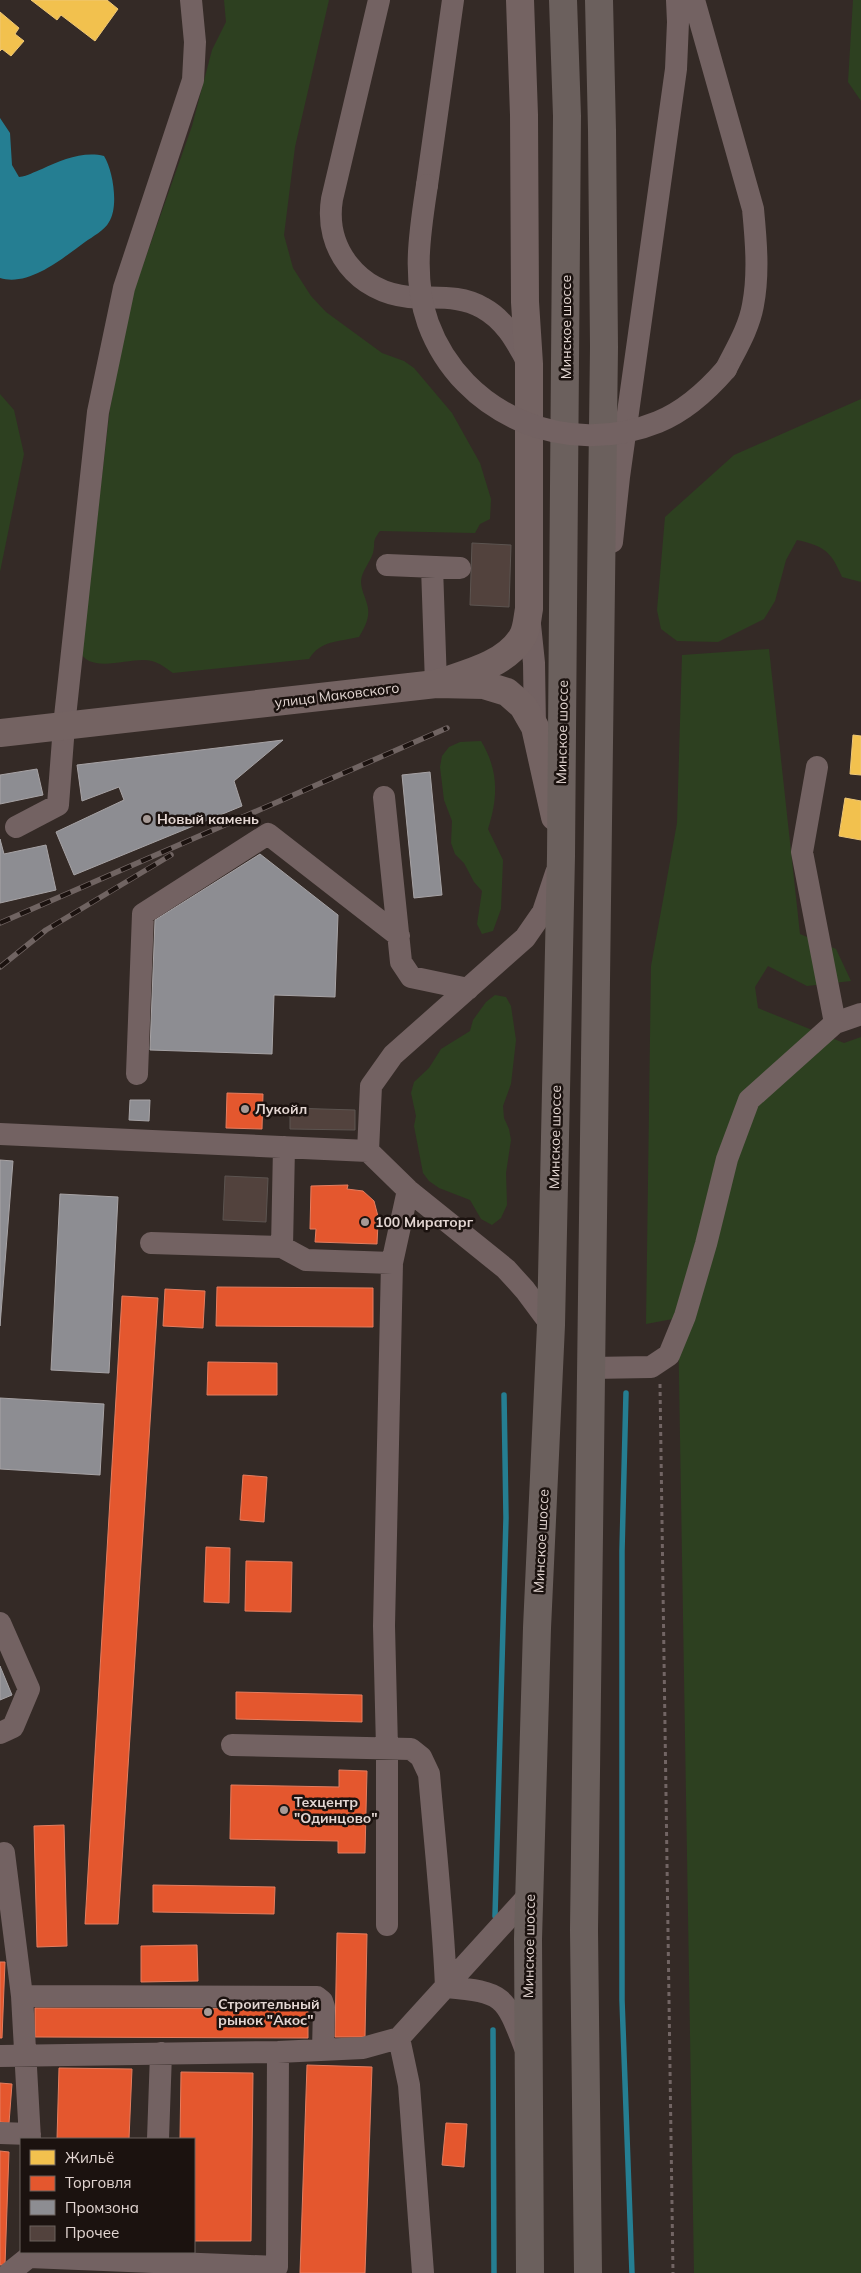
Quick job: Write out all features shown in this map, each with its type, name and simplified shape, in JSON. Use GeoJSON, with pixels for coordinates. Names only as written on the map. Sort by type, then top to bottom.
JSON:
{"type":"FeatureCollection","features":[{"type":"Feature","properties":{"kind":"highway","name":"Минское шоссе"},"geometry":{"type":"LineString","coordinates":[[530,2273],[527,2052],[529,1895],[537,1628],[551,1325],[561,850],[567,134],[563,0]]}},
{"type":"Feature","properties":{"kind":"highway"},"geometry":{"type":"LineString","coordinates":[[588,2273],[584,1930],[598,672],[604,347],[599,0]]}},
{"type":"Feature","properties":{"kind":"main road"},"geometry":{"type":"LineString","coordinates":[[436,684],[486,666],[508,653],[522,639],[526,629],[529,609],[529,364],[525,302],[524,115],[520,0]]}},
{"type":"Feature","properties":{"kind":"main road","name":"улица Маковского"},"geometry":{"type":"LineString","coordinates":[[0,733],[436,684],[484,684],[507,692],[523,706],[535,727],[561,850]]}},
{"type":"Feature","properties":{"kind":"street"},"geometry":{"type":"LineString","coordinates":[[16,827],[58,805],[64,726],[98,412],[124,288],[193,80],[195,42],[191,0]]}},
{"type":"Feature","properties":{"kind":"street"},"geometry":{"type":"LineString","coordinates":[[379,0],[330,214],[332,231],[338,250],[348,267],[361,279],[389,293],[409,297],[450,297],[482,307],[497,317],[512,334],[529,364]]}},
{"type":"Feature","properties":{"kind":"street"},"geometry":{"type":"LineString","coordinates":[[453,0],[418,262],[422,301],[428,323],[450,365],[482,399],[502,412],[544,430],[591,436],[614,434],[652,424],[680,410],[699,397],[726,369],[742,337],[753,306],[756,240],[750,200],[694,0]]}},
{"type":"Feature","properties":{"kind":"street"},"geometry":{"type":"LineString","coordinates":[[598,672],[619,477],[676,69],[677,0]]}},
{"type":"Feature","properties":{"kind":"street"},"geometry":{"type":"LineString","coordinates":[[387,565],[460,568]]}},
{"type":"Feature","properties":{"kind":"street"},"geometry":{"type":"LineString","coordinates":[[432,567],[436,684]]}},
{"type":"Feature","properties":{"kind":"street"},"geometry":{"type":"LineString","coordinates":[[529,609],[534,663],[535,727]]}},
{"type":"Feature","properties":{"kind":"street"},"geometry":{"type":"LineString","coordinates":[[817,767],[802,852],[835,1023]]}},
{"type":"Feature","properties":{"kind":"street"},"geometry":{"type":"LineString","coordinates":[[384,797],[401,962],[411,977],[468,989]]}},
{"type":"Feature","properties":{"kind":"street"},"geometry":{"type":"LineString","coordinates":[[137,1074],[143,914],[268,834],[399,936]]}},
{"type":"Feature","properties":{"kind":"street"},"geometry":{"type":"LineString","coordinates":[[368,1151],[371,1086],[393,1055],[525,938],[543,912],[561,850]]}},
{"type":"Feature","properties":{"kind":"street"},"geometry":{"type":"LineString","coordinates":[[591,1368],[652,1367],[669,1355],[684,1316],[706,1244],[727,1159],[749,1100],[835,1023],[861,1014]]}},
{"type":"Feature","properties":{"kind":"street"},"geometry":{"type":"LineString","coordinates":[[0,1134],[368,1151],[408,1190],[506,1269],[525,1290],[551,1325]]}},
{"type":"Feature","properties":{"kind":"street"},"geometry":{"type":"LineString","coordinates":[[282,1247],[284,1147]]}},
{"type":"Feature","properties":{"kind":"street"},"geometry":{"type":"LineString","coordinates":[[387,1926],[387,1748],[384,1626],[392,1263],[408,1190]]}},
{"type":"Feature","properties":{"kind":"street"},"geometry":{"type":"LineString","coordinates":[[151,1243],[282,1247],[306,1260],[392,1263]]}},
{"type":"Feature","properties":{"kind":"street"},"geometry":{"type":"LineString","coordinates":[[0,1623],[29,1689],[13,1727],[0,1733]]}},
{"type":"Feature","properties":{"kind":"street"},"geometry":{"type":"LineString","coordinates":[[232,1745],[411,1749],[421,1757],[429,1774],[444,1937],[446,1987]]}},
{"type":"Feature","properties":{"kind":"street"},"geometry":{"type":"LineString","coordinates":[[0,1855],[4,1853],[22,1996],[30,2137],[0,2133]]}},
{"type":"Feature","properties":{"kind":"street"},"geometry":{"type":"LineString","coordinates":[[0,2056],[323,2050],[363,2048],[399,2038],[529,1895]]}},
{"type":"Feature","properties":{"kind":"street"},"geometry":{"type":"LineString","coordinates":[[446,1987],[490,1994],[503,2000],[512,2013],[527,2052]]}},
{"type":"Feature","properties":{"kind":"street"},"geometry":{"type":"LineString","coordinates":[[22,1996],[316,1997],[322,2001],[324,2006],[323,2050]]}},
{"type":"Feature","properties":{"kind":"street"},"geometry":{"type":"LineString","coordinates":[[399,2038],[409,2085],[423,2273]]}},
{"type":"Feature","properties":{"kind":"street"},"geometry":{"type":"LineString","coordinates":[[9,2273],[29,2254],[154,2257],[277,2270],[278,2052]]}},
{"type":"Feature","properties":{"kind":"street"},"geometry":{"type":"LineString","coordinates":[[158,2138],[160,2053]]}},
{"type":"Feature","properties":{"kind":"path"},"geometry":{"type":"LineString","coordinates":[[660,1361],[673,2273]]}},
{"type":"Feature","properties":{"kind":"green space"},"geometry":{"type":"Polygon","coordinates":[[[224,0],[329,0],[295,147],[284,235],[293,268],[311,296],[326,312],[382,353],[404,361],[414,368],[452,413],[480,463],[491,499],[490,519],[480,524],[475,533],[380,531],[375,540],[372,557],[364,570],[361,581],[368,613],[367,621],[359,637],[325,645],[319,648],[309,659],[173,673],[152,661],[95,663],[87,660],[81,654],[110,408],[130,302],[192,126],[212,50],[226,22],[224,0]]]}},
{"type":"Feature","properties":{"kind":"green space"},"geometry":{"type":"Polygon","coordinates":[[[853,0],[861,0],[861,101],[848,82],[853,0]]]}},
{"type":"Feature","properties":{"kind":"green space"},"geometry":{"type":"Polygon","coordinates":[[[0,394],[14,410],[24,454],[0,572],[0,394]]]}},
{"type":"Feature","properties":{"kind":"green space"},"geometry":{"type":"Polygon","coordinates":[[[861,399],[861,582],[842,577],[830,555],[820,547],[797,540],[786,560],[775,601],[764,619],[718,642],[677,641],[661,629],[657,610],[665,517],[734,455],[861,399]]]}},
{"type":"Feature","properties":{"kind":"green space"},"geometry":{"type":"Polygon","coordinates":[[[769,649],[800,934],[836,949],[851,981],[807,986],[768,966],[755,987],[758,1008],[844,1043],[861,1037],[861,2273],[694,2273],[678,1318],[646,1324],[651,966],[677,823],[682,655],[769,649]]]}},
{"type":"Feature","properties":{"kind":"green space"},"geometry":{"type":"Polygon","coordinates":[[[481,741],[491,763],[495,784],[494,806],[488,829],[503,860],[501,909],[493,931],[482,934],[477,924],[482,891],[474,882],[464,863],[455,854],[451,843],[452,821],[444,800],[440,767],[442,756],[449,747],[460,742],[481,741]]]}},
{"type":"Feature","properties":{"kind":"green space"},"geometry":{"type":"Polygon","coordinates":[[[495,995],[506,997],[511,1006],[516,1040],[511,1084],[503,1106],[504,1118],[511,1140],[506,1173],[507,1205],[501,1218],[492,1225],[481,1219],[470,1200],[439,1188],[429,1181],[423,1173],[414,1126],[416,1116],[411,1093],[414,1082],[429,1068],[441,1049],[470,1031],[473,1020],[486,1002],[495,995]]]}},
{"type":"Feature","properties":{"kind":"water"},"geometry":{"type":"Polygon","coordinates":[[[0,118],[10,133],[12,165],[19,177],[72,157],[104,156],[110,170],[114,189],[112,215],[107,225],[101,231],[67,256],[34,275],[11,280],[0,278],[0,118]]]}},
{"type":"Feature","properties":{"kind":"building: Жильё"},"geometry":{"type":"Polygon","coordinates":[[[31,0],[107,0],[118,9],[95,41],[61,15],[57,20],[31,0]]]}},
{"type":"Feature","properties":{"kind":"building: Жильё"},"geometry":{"type":"Polygon","coordinates":[[[0,12],[19,28],[15,34],[24,41],[11,56],[2,49],[0,51],[0,12]]]}},
{"type":"Feature","properties":{"kind":"building: Жильё"},"geometry":{"type":"Polygon","coordinates":[[[853,735],[861,736],[861,775],[850,774],[853,735]]]}},
{"type":"Feature","properties":{"kind":"building: Жильё"},"geometry":{"type":"Polygon","coordinates":[[[845,798],[861,801],[861,840],[839,836],[845,798]]]}},
{"type":"Feature","properties":{"kind":"building: Торговля"},"geometry":{"type":"Polygon","coordinates":[[[227,1093],[263,1094],[262,1129],[226,1128],[227,1093]]]}},
{"type":"Feature","properties":{"kind":"building: Торговля"},"geometry":{"type":"Polygon","coordinates":[[[348,1185],[347,1189],[363,1191],[374,1201],[380,1224],[378,1223],[377,1244],[315,1242],[316,1229],[310,1229],[311,1186],[348,1185]]]}},
{"type":"Feature","properties":{"kind":"building: Торговля"},"geometry":{"type":"Polygon","coordinates":[[[217,1287],[373,1288],[373,1327],[216,1326],[217,1287]]]}},
{"type":"Feature","properties":{"kind":"building: Торговля"},"geometry":{"type":"Polygon","coordinates":[[[165,1289],[205,1291],[203,1328],[163,1326],[165,1289]]]}},
{"type":"Feature","properties":{"kind":"building: Торговля"},"geometry":{"type":"Polygon","coordinates":[[[122,1296],[158,1298],[118,1924],[85,1924],[122,1296]]]}},
{"type":"Feature","properties":{"kind":"building: Торговля"},"geometry":{"type":"Polygon","coordinates":[[[208,1362],[277,1363],[277,1395],[207,1395],[208,1362]]]}},
{"type":"Feature","properties":{"kind":"building: Торговля"},"geometry":{"type":"Polygon","coordinates":[[[243,1475],[267,1477],[264,1522],[240,1520],[243,1475]]]}},
{"type":"Feature","properties":{"kind":"building: Торговля"},"geometry":{"type":"Polygon","coordinates":[[[206,1547],[230,1548],[229,1603],[204,1602],[206,1547]]]}},
{"type":"Feature","properties":{"kind":"building: Торговля"},"geometry":{"type":"Polygon","coordinates":[[[246,1561],[292,1562],[291,1612],[245,1611],[246,1561]]]}},
{"type":"Feature","properties":{"kind":"building: Торговля"},"geometry":{"type":"Polygon","coordinates":[[[236,1692],[362,1695],[362,1722],[236,1719],[236,1692]]]}},
{"type":"Feature","properties":{"kind":"building: Торговля"},"geometry":{"type":"Polygon","coordinates":[[[339,1770],[367,1771],[365,1853],[338,1853],[338,1841],[230,1839],[231,1785],[339,1787],[339,1770]]]}},
{"type":"Feature","properties":{"kind":"building: Торговля"},"geometry":{"type":"Polygon","coordinates":[[[64,1825],[67,1946],[37,1947],[34,1826],[64,1825]]]}},
{"type":"Feature","properties":{"kind":"building: Торговля"},"geometry":{"type":"Polygon","coordinates":[[[153,1885],[275,1887],[274,1914],[153,1912],[153,1885]]]}},
{"type":"Feature","properties":{"kind":"building: Торговля"},"geometry":{"type":"Polygon","coordinates":[[[337,1933],[367,1934],[365,2037],[335,2037],[337,1933]]]}},
{"type":"Feature","properties":{"kind":"building: Торговля"},"geometry":{"type":"Polygon","coordinates":[[[197,1945],[198,1981],[141,1982],[141,1946],[197,1945]]]}},
{"type":"Feature","properties":{"kind":"building: Торговля"},"geometry":{"type":"Polygon","coordinates":[[[0,1962],[5,1962],[2,2038],[0,2038],[0,1962]]]}},
{"type":"Feature","properties":{"kind":"building: Торговля"},"geometry":{"type":"Polygon","coordinates":[[[35,2008],[308,2009],[308,2038],[35,2037],[35,2008]]]}},
{"type":"Feature","properties":{"kind":"building: Торговля"},"geometry":{"type":"Polygon","coordinates":[[[307,2065],[372,2067],[365,2273],[300,2273],[307,2065]]]}},
{"type":"Feature","properties":{"kind":"building: Торговля"},"geometry":{"type":"Polygon","coordinates":[[[59,2068],[132,2069],[129,2138],[57,2138],[59,2068]]]}},
{"type":"Feature","properties":{"kind":"building: Торговля"},"geometry":{"type":"Polygon","coordinates":[[[181,2072],[253,2073],[251,2241],[195,2241],[195,2138],[180,2138],[181,2072]]]}},
{"type":"Feature","properties":{"kind":"building: Торговля"},"geometry":{"type":"Polygon","coordinates":[[[0,2083],[12,2084],[9,2123],[0,2122],[0,2083]]]}},
{"type":"Feature","properties":{"kind":"building: Торговля"},"geometry":{"type":"Polygon","coordinates":[[[446,2123],[467,2124],[464,2167],[442,2165],[446,2123]]]}},
{"type":"Feature","properties":{"kind":"building: Торговля"},"geometry":{"type":"Polygon","coordinates":[[[0,2151],[9,2152],[5,2265],[0,2265],[0,2151]]]}},
{"type":"Feature","properties":{"kind":"building: Промзона","name":"Новый камень"},"geometry":{"type":"Polygon","coordinates":[[[283,740],[234,781],[242,806],[74,875],[56,832],[124,800],[119,787],[82,801],[77,765],[283,740]]]}},
{"type":"Feature","properties":{"kind":"building: Промзона"},"geometry":{"type":"Polygon","coordinates":[[[37,769],[43,795],[0,804],[0,775],[37,769]]]}},
{"type":"Feature","properties":{"kind":"building: Промзона"},"geometry":{"type":"Polygon","coordinates":[[[430,772],[442,895],[414,898],[402,775],[430,772]]]}},
{"type":"Feature","properties":{"kind":"building: Промзона"},"geometry":{"type":"Polygon","coordinates":[[[0,839],[4,854],[46,845],[56,890],[0,903],[0,839]]]}},
{"type":"Feature","properties":{"kind":"building: Промзона"},"geometry":{"type":"Polygon","coordinates":[[[260,854],[338,915],[335,997],[274,995],[272,1054],[150,1050],[155,920],[260,854]]]}},
{"type":"Feature","properties":{"kind":"building: Промзона"},"geometry":{"type":"Polygon","coordinates":[[[130,1100],[150,1100],[149,1121],[129,1120],[130,1100]]]}},
{"type":"Feature","properties":{"kind":"building: Промзона"},"geometry":{"type":"Polygon","coordinates":[[[0,1160],[13,1161],[0,1326],[0,1160]]]}},
{"type":"Feature","properties":{"kind":"building: Промзона"},"geometry":{"type":"Polygon","coordinates":[[[60,1194],[118,1197],[109,1373],[51,1370],[60,1194]]]}},
{"type":"Feature","properties":{"kind":"building: Промзона"},"geometry":{"type":"Polygon","coordinates":[[[0,1398],[104,1404],[100,1475],[0,1469],[0,1398]]]}},
{"type":"Feature","properties":{"kind":"building: Промзона"},"geometry":{"type":"Polygon","coordinates":[[[0,1666],[12,1695],[0,1700],[0,1666]]]}},
{"type":"Feature","properties":{"kind":"building: Прочее"},"geometry":{"type":"Polygon","coordinates":[[[472,543],[511,545],[509,607],[470,605],[472,543]]]}},
{"type":"Feature","properties":{"kind":"building: Прочее"},"geometry":{"type":"Polygon","coordinates":[[[290,1108],[355,1110],[355,1130],[290,1129],[290,1108]]]}},
{"type":"Feature","properties":{"kind":"building: Прочее"},"geometry":{"type":"Polygon","coordinates":[[[225,1176],[268,1178],[266,1222],[223,1220],[225,1176]]]}},
{"type":"Feature","properties":{"kind":"waterway"},"geometry":{"type":"LineString","coordinates":[[626,1393],[622,1551],[622,2000],[632,2273]]}},
{"type":"Feature","properties":{"kind":"waterway"},"geometry":{"type":"LineString","coordinates":[[495,1916],[506,1518],[504,1395]]}},
{"type":"Feature","properties":{"kind":"waterway"},"geometry":{"type":"LineString","coordinates":[[493,2030],[494,2273]]}},
{"type":"Feature","properties":{"kind":"railway"},"geometry":{"type":"LineString","coordinates":[[0,923],[447,728]]}},
{"type":"Feature","properties":{"kind":"railway"},"geometry":{"type":"LineString","coordinates":[[0,967],[46,930],[171,855]]}},
{"type":"Feature","properties":{"kind":"place","name":"Новый камень"},"geometry":{"type":"Point","coordinates":[147,819]}},
{"type":"Feature","properties":{"kind":"place","name":"Лукойл"},"geometry":{"type":"Point","coordinates":[245,1109]}},
{"type":"Feature","properties":{"kind":"place","name":"100 Мираторг"},"geometry":{"type":"Point","coordinates":[365,1222]}},
{"type":"Feature","properties":{"kind":"place","name":"Техцентр \"Одинцово\""},"geometry":{"type":"Point","coordinates":[284,1810]}},
{"type":"Feature","properties":{"kind":"place","name":"Строительный рынок \"Акос\""},"geometry":{"type":"Point","coordinates":[208,2012]}}]}
